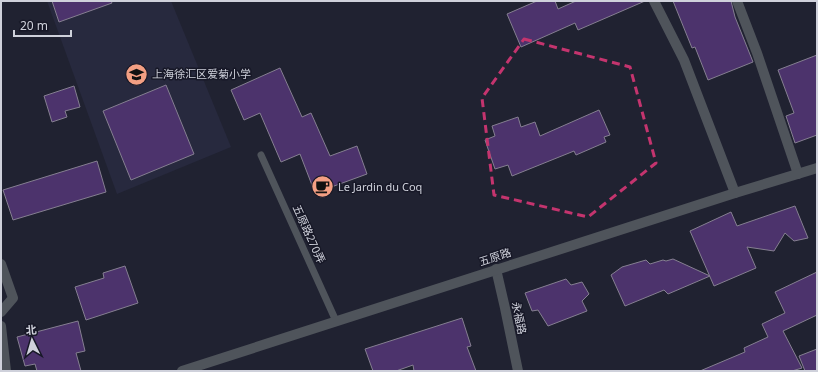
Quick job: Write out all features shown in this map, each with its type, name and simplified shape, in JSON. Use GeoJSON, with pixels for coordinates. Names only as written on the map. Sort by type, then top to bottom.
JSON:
{"type":"FeatureCollection","features":[{"type":"Feature","properties":{"kind":"street"},"geometry":{"type":"LineString","coordinates":[[654,1],[684,60],[735,193]]}},
{"type":"Feature","properties":{"kind":"street"},"geometry":{"type":"LineString","coordinates":[[737,1],[757,53],[798,174]]}},
{"type":"Feature","properties":{"kind":"street","name":"五原路"},"geometry":{"type":"LineString","coordinates":[[182,371],[496,269],[817,168]]}},
{"type":"Feature","properties":{"kind":"street"},"geometry":{"type":"LineString","coordinates":[[1,264],[13,298],[1,312]]}},
{"type":"Feature","properties":{"kind":"street","name":"永福路"},"geometry":{"type":"LineString","coordinates":[[496,269],[518,371]]}},
{"type":"Feature","properties":{"kind":"street"},"geometry":{"type":"LineString","coordinates":[[1,326],[6,371]]}},
{"type":"Feature","properties":{"kind":"lane","name":"五原路270弄"},"geometry":{"type":"LineString","coordinates":[[261,155],[336,321]]}},
{"type":"Feature","properties":{"kind":"highlighted area"},"geometry":{"type":"Polygon","coordinates":[[[524,39],[630,67],[656,163],[588,217],[494,195],[482,98],[524,39]]]}},
{"type":"Feature","properties":{"kind":"shaded area","name":"上海徐汇区爱菊小学"},"geometry":{"type":"Polygon","coordinates":[[[47,1],[171,1],[231,147],[117,194],[47,1]]]}},
{"type":"Feature","properties":{"kind":"building"},"geometry":{"type":"Polygon","coordinates":[[[52,1],[111,1],[112,3],[59,22],[52,1]]]}},
{"type":"Feature","properties":{"kind":"building"},"geometry":{"type":"Polygon","coordinates":[[[537,1],[555,1],[558,9],[576,1],[645,1],[578,30],[575,23],[521,47],[507,14],[537,1]]]}},
{"type":"Feature","properties":{"kind":"building"},"geometry":{"type":"Polygon","coordinates":[[[673,1],[731,1],[735,17],[753,62],[708,80],[695,47],[692,48],[673,1]]]}},
{"type":"Feature","properties":{"kind":"building"},"geometry":{"type":"Polygon","coordinates":[[[817,55],[817,135],[795,143],[786,116],[794,113],[778,70],[817,55]]]}},
{"type":"Feature","properties":{"kind":"building"},"geometry":{"type":"Polygon","coordinates":[[[280,68],[302,117],[311,113],[330,156],[357,146],[367,174],[315,193],[300,154],[281,162],[260,113],[244,120],[231,90],[280,68]]]}},
{"type":"Feature","properties":{"kind":"building"},"geometry":{"type":"Polygon","coordinates":[[[166,85],[194,154],[131,180],[103,111],[166,85]]]}},
{"type":"Feature","properties":{"kind":"building"},"geometry":{"type":"Polygon","coordinates":[[[74,86],[80,107],[65,111],[67,117],[52,122],[44,96],[74,86]]]}},
{"type":"Feature","properties":{"kind":"building"},"geometry":{"type":"Polygon","coordinates":[[[599,110],[610,135],[604,137],[606,142],[576,155],[574,151],[512,176],[508,165],[495,169],[485,140],[495,136],[492,126],[518,117],[521,127],[535,122],[540,136],[599,110]]]}},
{"type":"Feature","properties":{"kind":"building"},"geometry":{"type":"Polygon","coordinates":[[[97,161],[106,192],[13,220],[3,190],[97,161]]]}},
{"type":"Feature","properties":{"kind":"building"},"geometry":{"type":"Polygon","coordinates":[[[795,206],[808,238],[794,241],[785,233],[774,251],[747,247],[756,268],[714,286],[690,231],[731,212],[737,226],[795,206]]]}},
{"type":"Feature","properties":{"kind":"building"},"geometry":{"type":"Polygon","coordinates":[[[673,259],[710,276],[668,294],[664,290],[625,306],[611,275],[622,267],[646,260],[650,264],[673,259]]]}},
{"type":"Feature","properties":{"kind":"building"},"geometry":{"type":"Polygon","coordinates":[[[125,266],[138,303],[86,320],[75,287],[104,278],[103,273],[125,266]]]}},
{"type":"Feature","properties":{"kind":"building"},"geometry":{"type":"Polygon","coordinates":[[[817,272],[817,315],[783,331],[802,368],[792,371],[700,371],[745,352],[744,348],[768,337],[762,324],[785,313],[775,292],[817,272]]]}},
{"type":"Feature","properties":{"kind":"building"},"geometry":{"type":"Polygon","coordinates":[[[566,279],[571,285],[582,282],[589,294],[582,301],[587,311],[548,326],[538,310],[532,311],[525,293],[566,279]]]}},
{"type":"Feature","properties":{"kind":"building"},"geometry":{"type":"Polygon","coordinates":[[[462,318],[471,346],[467,347],[476,371],[414,371],[413,365],[396,371],[373,371],[365,349],[462,318]]]}},
{"type":"Feature","properties":{"kind":"building"},"geometry":{"type":"Polygon","coordinates":[[[78,321],[85,351],[76,353],[81,371],[37,371],[35,364],[25,366],[17,337],[78,321]]]}},
{"type":"Feature","properties":{"kind":"building"},"geometry":{"type":"Polygon","coordinates":[[[817,349],[817,371],[805,371],[799,356],[817,349]]]}},
{"type":"Feature","properties":{"kind":"place","name":"上海徐汇区爱菊小学"},"geometry":{"type":"Point","coordinates":[137,74]}},
{"type":"Feature","properties":{"kind":"place","name":"Le Jardin du Coq"},"geometry":{"type":"Point","coordinates":[323,187]}}]}
